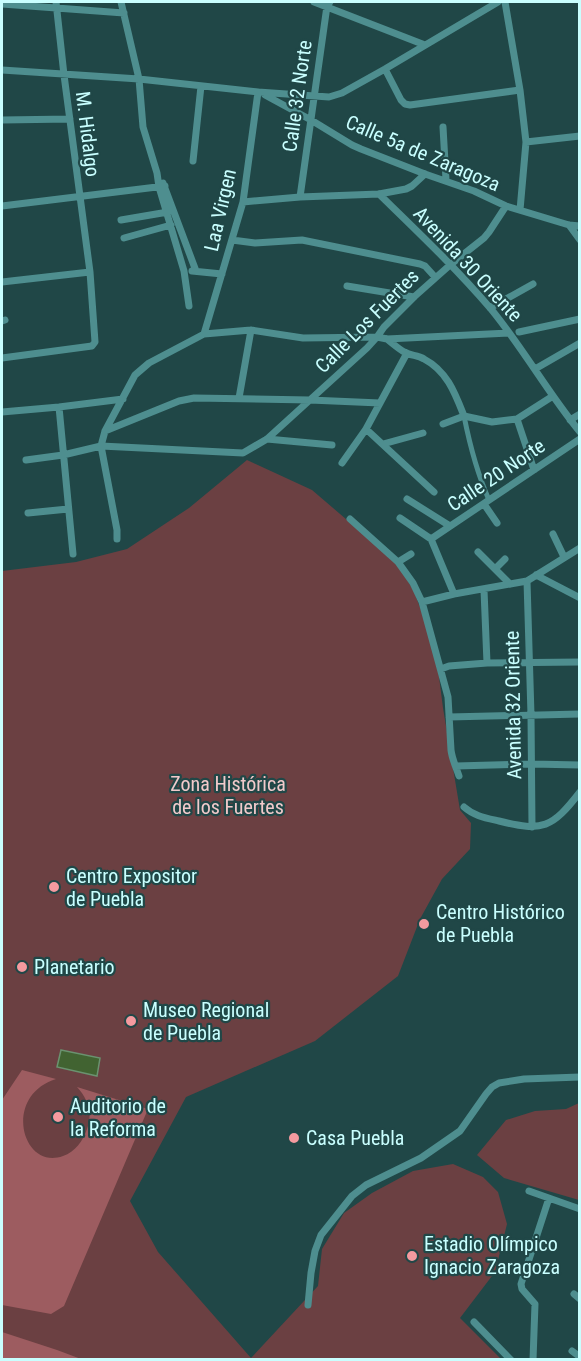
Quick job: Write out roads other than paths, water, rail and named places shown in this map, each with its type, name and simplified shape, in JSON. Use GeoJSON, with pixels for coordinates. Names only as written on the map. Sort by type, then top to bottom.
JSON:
{"type":"FeatureCollection","features":[{"type":"Feature","properties":{"kind":"street"},"geometry":{"type":"LineString","coordinates":[[121,2],[139,79],[143,127],[157,173],[196,271]]}},
{"type":"Feature","properties":{"kind":"street"},"geometry":{"type":"LineString","coordinates":[[314,2],[328,4],[425,45]]}},
{"type":"Feature","properties":{"kind":"street"},"geometry":{"type":"LineString","coordinates":[[259,92],[329,98],[336,96],[498,2]]}},
{"type":"Feature","properties":{"kind":"street"},"geometry":{"type":"LineString","coordinates":[[505,2],[526,142],[520,210]]}},
{"type":"Feature","properties":{"kind":"street"},"geometry":{"type":"LineString","coordinates":[[2,3],[56,4],[124,13]]}},
{"type":"Feature","properties":{"kind":"street","name":"M. Hidalgo"},"geometry":{"type":"LineString","coordinates":[[2,358],[92,346],[95,342],[90,272],[56,4]]}},
{"type":"Feature","properties":{"kind":"street","name":"Calle 32 Norte"},"geometry":{"type":"LineString","coordinates":[[300,197],[328,4]]}},
{"type":"Feature","properties":{"kind":"street"},"geometry":{"type":"LineString","coordinates":[[385,69],[401,100],[410,105],[520,90]]}},
{"type":"Feature","properties":{"kind":"street","name":"Calle 5a de Zaragoza"},"geometry":{"type":"LineString","coordinates":[[2,70],[139,79],[259,92],[352,145],[474,191],[506,206],[569,225],[579,225]]}},
{"type":"Feature","properties":{"kind":"street"},"geometry":{"type":"LineString","coordinates":[[193,161],[201,86]]}},
{"type":"Feature","properties":{"kind":"street","name":"Laa Virgen"},"geometry":{"type":"LineString","coordinates":[[204,333],[243,202],[259,92]]}},
{"type":"Feature","properties":{"kind":"street"},"geometry":{"type":"LineString","coordinates":[[2,120],[70,119]]}},
{"type":"Feature","properties":{"kind":"street"},"geometry":{"type":"LineString","coordinates":[[443,127],[446,180]]}},
{"type":"Feature","properties":{"kind":"street"},"geometry":{"type":"LineString","coordinates":[[526,142],[579,136]]}},
{"type":"Feature","properties":{"kind":"street"},"geometry":{"type":"LineString","coordinates":[[243,202],[379,194],[406,189],[425,174]]}},
{"type":"Feature","properties":{"kind":"street"},"geometry":{"type":"LineString","coordinates":[[2,206],[162,186]]}},
{"type":"Feature","properties":{"kind":"street"},"geometry":{"type":"LineString","coordinates":[[162,186],[184,271],[189,306]]}},
{"type":"Feature","properties":{"kind":"street","name":"Avenida 30 Oriente"},"geometry":{"type":"LineString","coordinates":[[379,194],[490,308],[579,432]]}},
{"type":"Feature","properties":{"kind":"street","name":"Calle Los Fuertes"},"geometry":{"type":"LineString","coordinates":[[101,446],[243,453],[267,439],[358,356],[435,277],[484,238],[506,206]]}},
{"type":"Feature","properties":{"kind":"street"},"geometry":{"type":"LineString","coordinates":[[121,220],[168,212]]}},
{"type":"Feature","properties":{"kind":"street"},"geometry":{"type":"LineString","coordinates":[[124,238],[171,225]]}},
{"type":"Feature","properties":{"kind":"street"},"geometry":{"type":"LineString","coordinates":[[569,225],[579,240]]}},
{"type":"Feature","properties":{"kind":"street"},"geometry":{"type":"LineString","coordinates":[[176,240],[184,238]]}},
{"type":"Feature","properties":{"kind":"street"},"geometry":{"type":"LineString","coordinates":[[232,240],[255,243],[302,240],[420,264],[435,277]]}},
{"type":"Feature","properties":{"kind":"street"},"geometry":{"type":"LineString","coordinates":[[184,271],[222,274]]}},
{"type":"Feature","properties":{"kind":"street"},"geometry":{"type":"LineString","coordinates":[[2,282],[90,272]]}},
{"type":"Feature","properties":{"kind":"street"},"geometry":{"type":"LineString","coordinates":[[490,308],[533,284]]}},
{"type":"Feature","properties":{"kind":"street"},"geometry":{"type":"LineString","coordinates":[[347,286],[414,297]]}},
{"type":"Feature","properties":{"kind":"street"},"geometry":{"type":"LineString","coordinates":[[519,332],[579,319]]}},
{"type":"Feature","properties":{"kind":"street"},"geometry":{"type":"LineString","coordinates":[[239,398],[252,330]]}},
{"type":"Feature","properties":{"kind":"street"},"geometry":{"type":"LineString","coordinates":[[117,539],[101,446],[105,431],[135,375],[148,363],[204,333],[252,330],[303,338],[377,337],[387,339],[509,333]]}},
{"type":"Feature","properties":{"kind":"street"},"geometry":{"type":"LineString","coordinates":[[387,339],[407,353],[418,355],[435,365],[453,388],[464,416],[473,457],[487,502],[497,523]]}},
{"type":"Feature","properties":{"kind":"street"},"geometry":{"type":"LineString","coordinates":[[535,369],[579,343]]}},
{"type":"Feature","properties":{"kind":"street"},"geometry":{"type":"LineString","coordinates":[[342,463],[366,429],[407,353]]}},
{"type":"Feature","properties":{"kind":"street"},"geometry":{"type":"LineString","coordinates":[[442,424],[464,416],[492,422],[517,419],[553,396]]}},
{"type":"Feature","properties":{"kind":"street"},"geometry":{"type":"LineString","coordinates":[[105,431],[179,401],[194,398],[380,403]]}},
{"type":"Feature","properties":{"kind":"street"},"geometry":{"type":"LineString","coordinates":[[2,412],[123,399]]}},
{"type":"Feature","properties":{"kind":"street"},"geometry":{"type":"LineString","coordinates":[[59,407],[73,554]]}},
{"type":"Feature","properties":{"kind":"street"},"geometry":{"type":"LineString","coordinates":[[570,420],[579,414]]}},
{"type":"Feature","properties":{"kind":"street"},"geometry":{"type":"LineString","coordinates":[[517,419],[534,470]]}},
{"type":"Feature","properties":{"kind":"street"},"geometry":{"type":"LineString","coordinates":[[366,429],[435,492]]}},
{"type":"Feature","properties":{"kind":"street"},"geometry":{"type":"LineString","coordinates":[[383,444],[423,433]]}},
{"type":"Feature","properties":{"kind":"street"},"geometry":{"type":"LineString","coordinates":[[267,439],[333,445]]}},
{"type":"Feature","properties":{"kind":"street","name":"Calle 20 Norte"},"geometry":{"type":"LineString","coordinates":[[431,539],[579,439]]}},
{"type":"Feature","properties":{"kind":"street"},"geometry":{"type":"LineString","coordinates":[[26,460],[63,455],[101,446]]}},
{"type":"Feature","properties":{"kind":"street"},"geometry":{"type":"LineString","coordinates":[[406,499],[450,526]]}},
{"type":"Feature","properties":{"kind":"street"},"geometry":{"type":"LineString","coordinates":[[28,513],[68,509]]}},
{"type":"Feature","properties":{"kind":"street"},"geometry":{"type":"LineString","coordinates":[[400,518],[431,539],[454,594]]}},
{"type":"Feature","properties":{"kind":"street"},"geometry":{"type":"LineString","coordinates":[[350,519],[398,562],[413,583],[422,602],[448,697],[452,758],[459,776]]}},
{"type":"Feature","properties":{"kind":"street"},"geometry":{"type":"LineString","coordinates":[[553,534],[564,557]]}},
{"type":"Feature","properties":{"kind":"street"},"geometry":{"type":"LineString","coordinates":[[422,602],[526,581],[579,548]]}},
{"type":"Feature","properties":{"kind":"street"},"geometry":{"type":"LineString","coordinates":[[478,552],[510,584]]}},
{"type":"Feature","properties":{"kind":"street"},"geometry":{"type":"LineString","coordinates":[[398,562],[411,554]]}},
{"type":"Feature","properties":{"kind":"street"},"geometry":{"type":"LineString","coordinates":[[495,569],[505,559]]}},
{"type":"Feature","properties":{"kind":"street"},"geometry":{"type":"LineString","coordinates":[[536,575],[579,598]]}},
{"type":"Feature","properties":{"kind":"street","name":"Avenida 32 Oriente"},"geometry":{"type":"LineString","coordinates":[[526,581],[530,663],[532,827]]}},
{"type":"Feature","properties":{"kind":"street"},"geometry":{"type":"LineString","coordinates":[[484,590],[487,663]]}},
{"type":"Feature","properties":{"kind":"street"},"geometry":{"type":"LineString","coordinates":[[441,669],[449,666],[487,663],[579,662]]}},
{"type":"Feature","properties":{"kind":"street"},"geometry":{"type":"LineString","coordinates":[[449,717],[579,714]]}},
{"type":"Feature","properties":{"kind":"street"},"geometry":{"type":"LineString","coordinates":[[456,766],[579,765]]}},
{"type":"Feature","properties":{"kind":"street"},"geometry":{"type":"LineString","coordinates":[[464,807],[477,816],[522,827],[532,827],[556,819],[564,813],[579,792]]}},
{"type":"Feature","properties":{"kind":"street"},"geometry":{"type":"LineString","coordinates":[[308,1305],[315,1251],[321,1235],[352,1196],[366,1185],[421,1158],[460,1131],[486,1094],[499,1083],[524,1078],[579,1077]]}},
{"type":"Feature","properties":{"kind":"street"},"geometry":{"type":"LineString","coordinates":[[529,1191],[579,1209]]}},
{"type":"Feature","properties":{"kind":"street"},"geometry":{"type":"LineString","coordinates":[[532,1359],[535,1304],[522,1289],[521,1284],[549,1198]]}},
{"type":"Feature","properties":{"kind":"street"},"geometry":{"type":"LineString","coordinates":[[474,1322],[511,1359]]}},
{"type":"Feature","properties":{"kind":"street"},"geometry":{"type":"LineString","coordinates":[[572,1351],[579,1358]]}},
{"type":"Feature","properties":{"kind":"place","name":"Centro Expositor de Puebla"},"geometry":{"type":"Point","coordinates":[54,887]}},
{"type":"Feature","properties":{"kind":"place","name":"Centro Histórico de Puebla"},"geometry":{"type":"Point","coordinates":[424,924]}},
{"type":"Feature","properties":{"kind":"place","name":"Planetario"},"geometry":{"type":"Point","coordinates":[22,967]}},
{"type":"Feature","properties":{"kind":"place","name":"Museo Regional de Puebla"},"geometry":{"type":"Point","coordinates":[131,1021]}},
{"type":"Feature","properties":{"kind":"place","name":"Auditorio de la Reforma"},"geometry":{"type":"Point","coordinates":[58,1117]}},
{"type":"Feature","properties":{"kind":"place","name":"Casa Puebla"},"geometry":{"type":"Point","coordinates":[294,1138]}},
{"type":"Feature","properties":{"kind":"place","name":"Estadio Olímpico Ignacio Zaragoza"},"geometry":{"type":"Point","coordinates":[412,1256]}},
{"type":"Feature","properties":{"kind":"park label","name":"Zona Histórica de los Fuertes"},"geometry":{"type":"Point","coordinates":[228,796]}}]}
